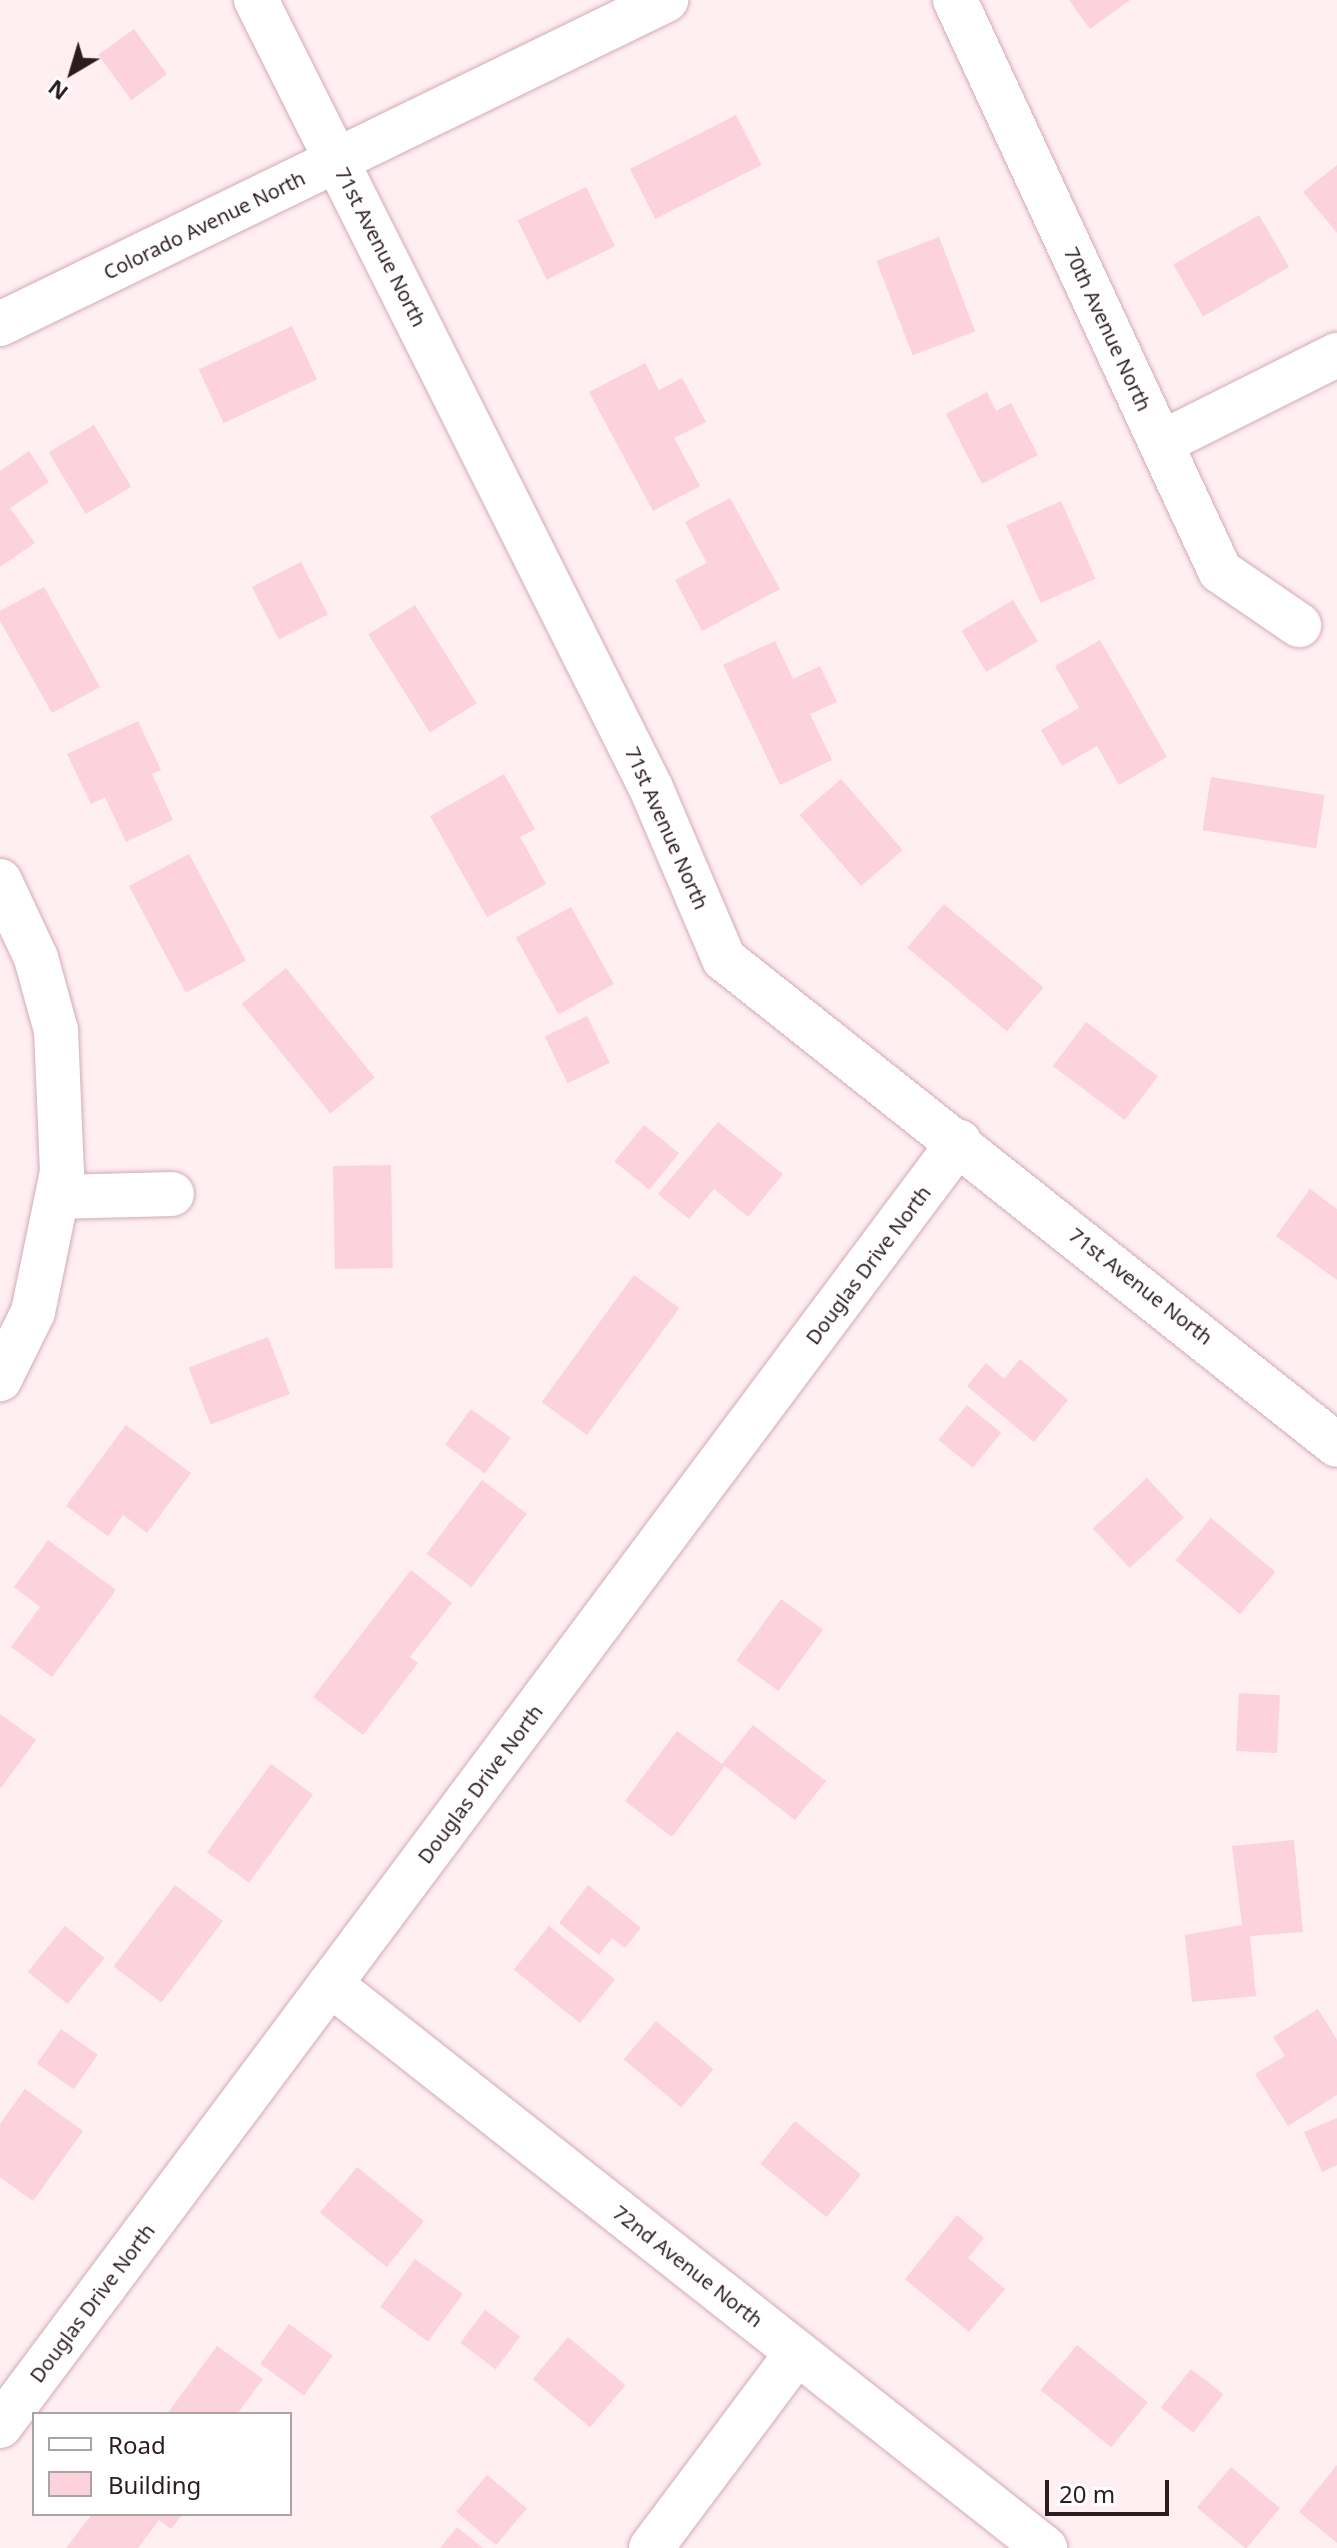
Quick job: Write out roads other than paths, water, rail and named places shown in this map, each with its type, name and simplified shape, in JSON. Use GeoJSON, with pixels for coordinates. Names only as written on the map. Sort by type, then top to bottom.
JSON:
{"type":"FeatureCollection","features":[{"type":"Feature","properties":{"kind":"street","name":"71st Avenue North"},"geometry":{"type":"LineString","coordinates":[[256,0],[651,788],[724,959],[1331,1434]]}},
{"type":"Feature","properties":{"kind":"street","name":"Colorado Avenue North"},"geometry":{"type":"LineString","coordinates":[[0,324],[666,0]]}},
{"type":"Feature","properties":{"kind":"street","name":"70th Avenue North"},"geometry":{"type":"LineString","coordinates":[[955,0],[1220,571],[1299,625]]}},
{"type":"Feature","properties":{"kind":"street"},"geometry":{"type":"LineString","coordinates":[[1161,443],[1337,355]]}},
{"type":"Feature","properties":{"kind":"street"},"geometry":{"type":"LineString","coordinates":[[0,881],[36,958],[56,1030],[58,1197],[33,1312],[0,1379]]}},
{"type":"Feature","properties":{"kind":"street","name":"Douglas Drive North"},"geometry":{"type":"LineString","coordinates":[[0,2426],[959,1142]]}},
{"type":"Feature","properties":{"kind":"street"},"geometry":{"type":"LineString","coordinates":[[58,1197],[172,1194]]}},
{"type":"Feature","properties":{"kind":"street","name":"72nd Avenue North"},"geometry":{"type":"LineString","coordinates":[[330,1984],[1045,2548]]}},
{"type":"Feature","properties":{"kind":"street"},"geometry":{"type":"LineString","coordinates":[[651,2548],[797,2353]]}}]}
